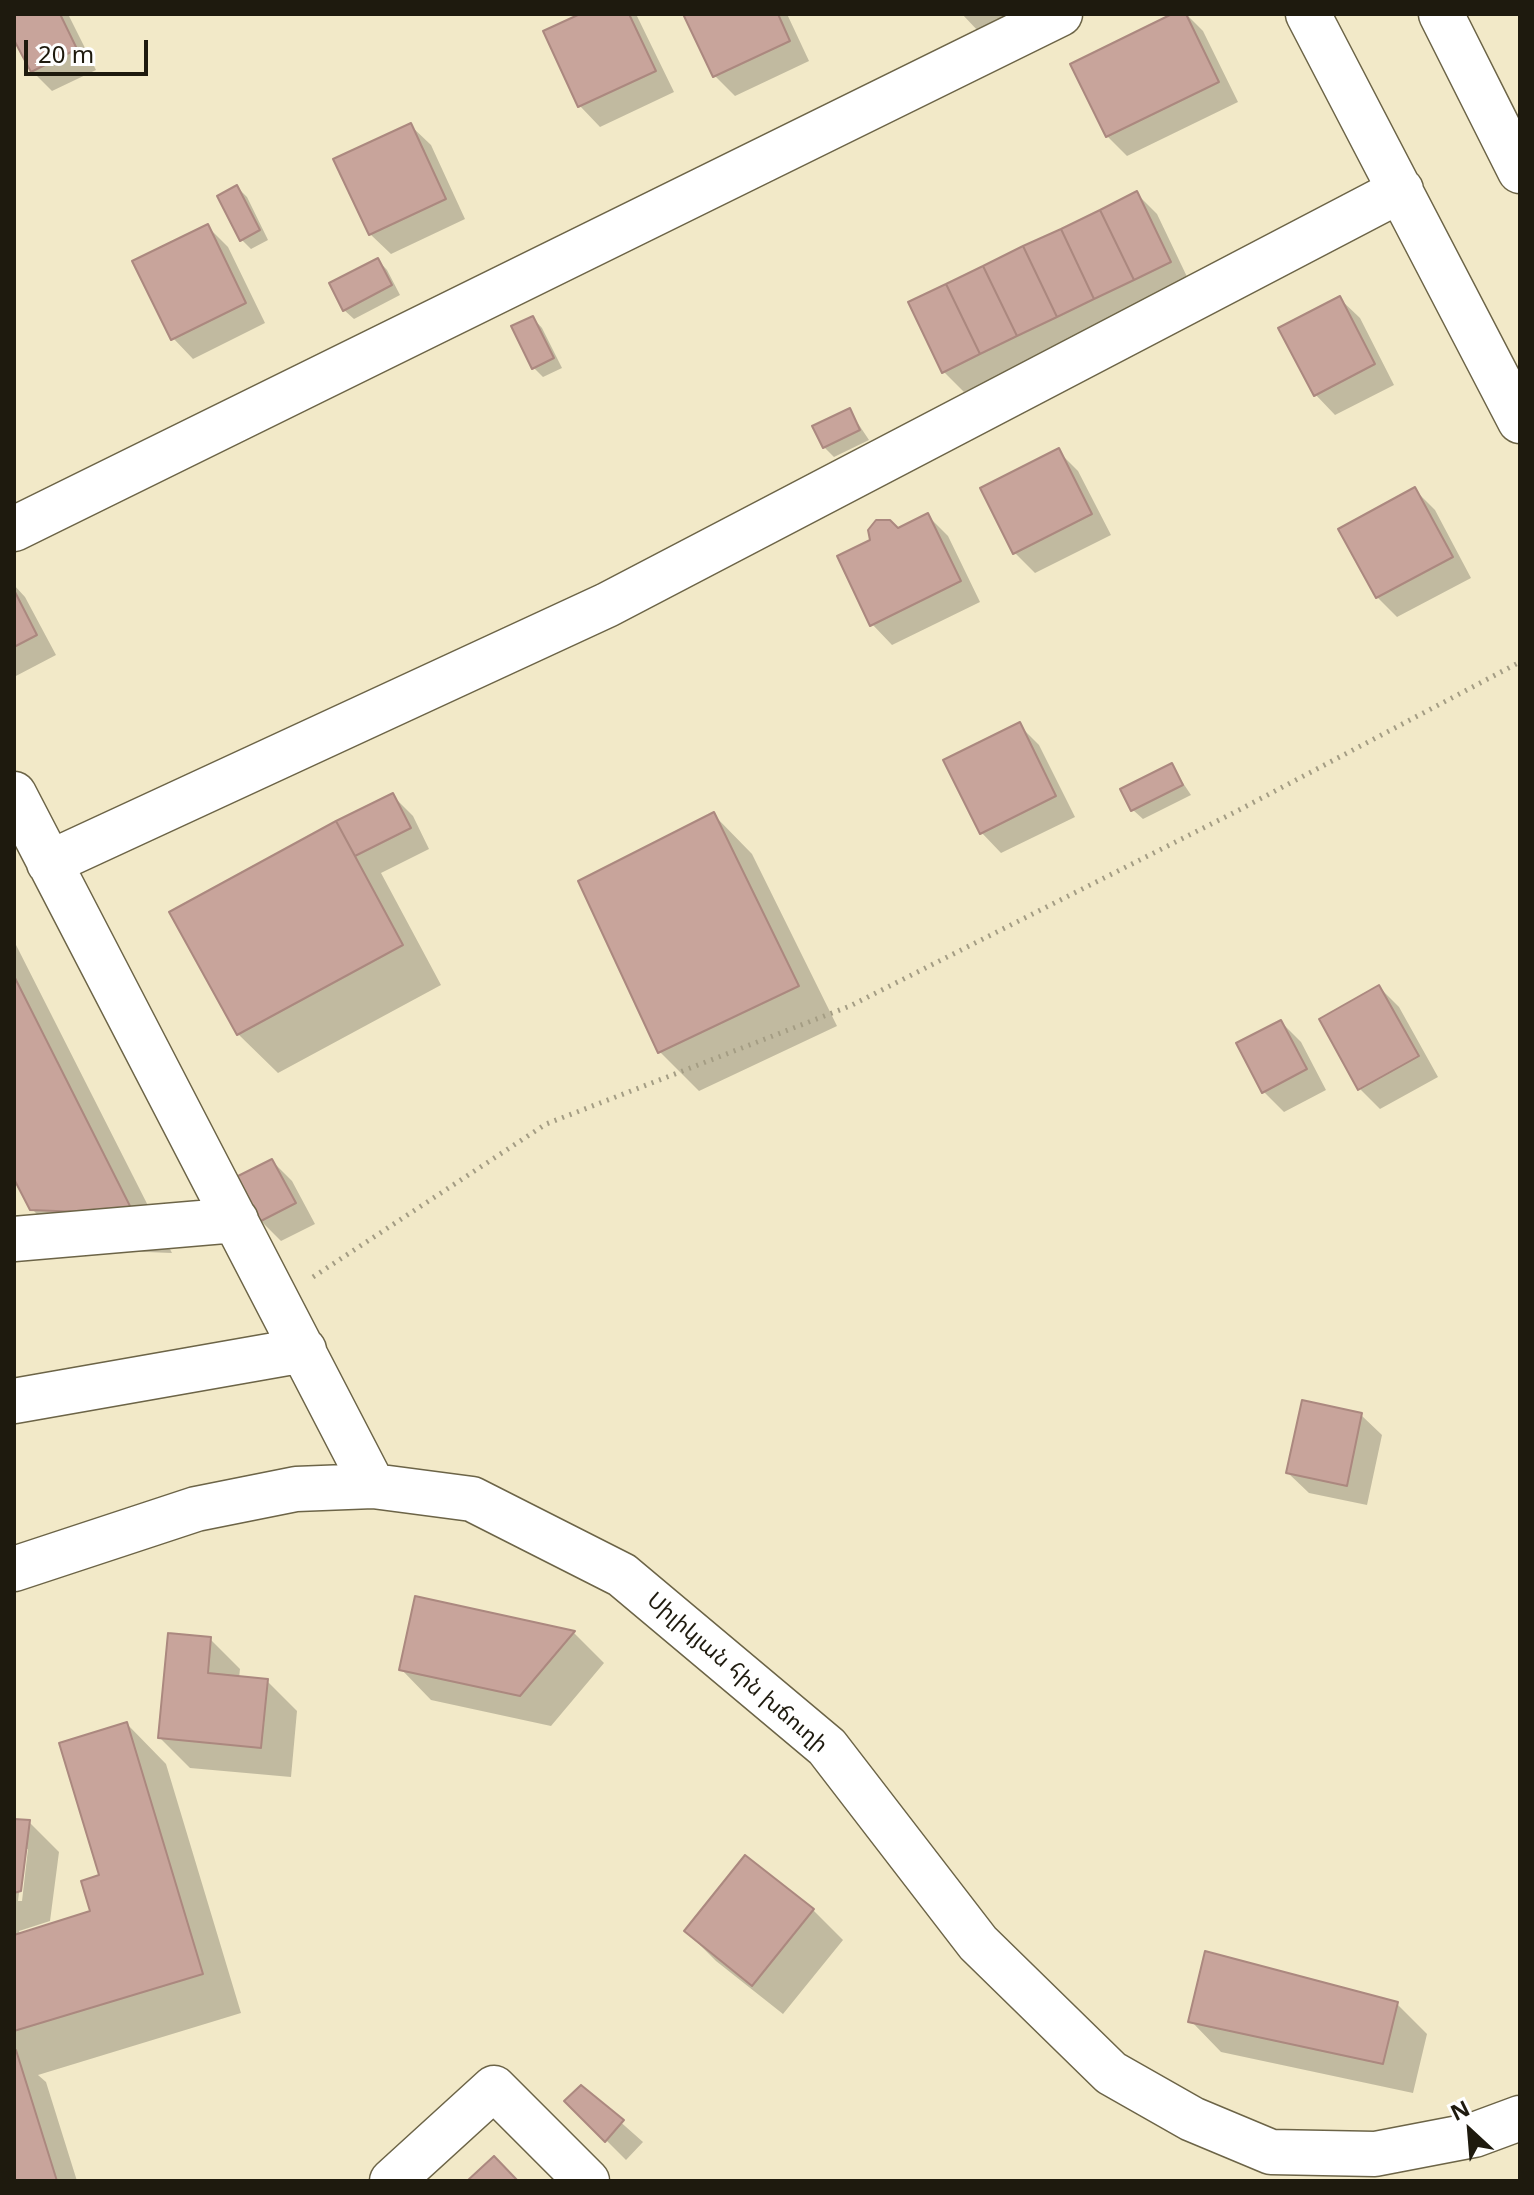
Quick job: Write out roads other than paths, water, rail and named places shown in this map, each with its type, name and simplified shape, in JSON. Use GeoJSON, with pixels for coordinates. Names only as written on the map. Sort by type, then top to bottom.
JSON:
{"type":"FeatureCollection","features":[{"type":"Feature","properties":{"kind":"street"},"geometry":{"type":"LineString","coordinates":[[14,529],[1060,14]]}},
{"type":"Feature","properties":{"kind":"street"},"geometry":{"type":"LineString","coordinates":[[1308,14],[1520,421]]}},
{"type":"Feature","properties":{"kind":"street"},"geometry":{"type":"LineString","coordinates":[[1441,14],[1520,171]]}},
{"type":"Feature","properties":{"kind":"street"},"geometry":{"type":"LineString","coordinates":[[49,863],[607,605],[1401,190]]}},
{"type":"Feature","properties":{"kind":"street"},"geometry":{"type":"LineString","coordinates":[[14,794],[373,1486]]}},
{"type":"Feature","properties":{"kind":"street"},"geometry":{"type":"LineString","coordinates":[[14,1239],[236,1220]]}},
{"type":"Feature","properties":{"kind":"street"},"geometry":{"type":"LineString","coordinates":[[14,1401],[304,1350]]}},
{"type":"Feature","properties":{"kind":"street","name":"Սիլիկյան հին խճուղի"},"geometry":{"type":"LineString","coordinates":[[14,1569],[196,1509],[296,1489],[373,1486],[472,1499],[622,1575],[827,1747],[978,1943],[1111,2073],[1192,2119],[1271,2152],[1375,2154],[1474,2135],[1520,2118]]}},
{"type":"Feature","properties":{"kind":"street"},"geometry":{"type":"LineString","coordinates":[[392,2181],[494,2088],[587,2181]]}}]}
